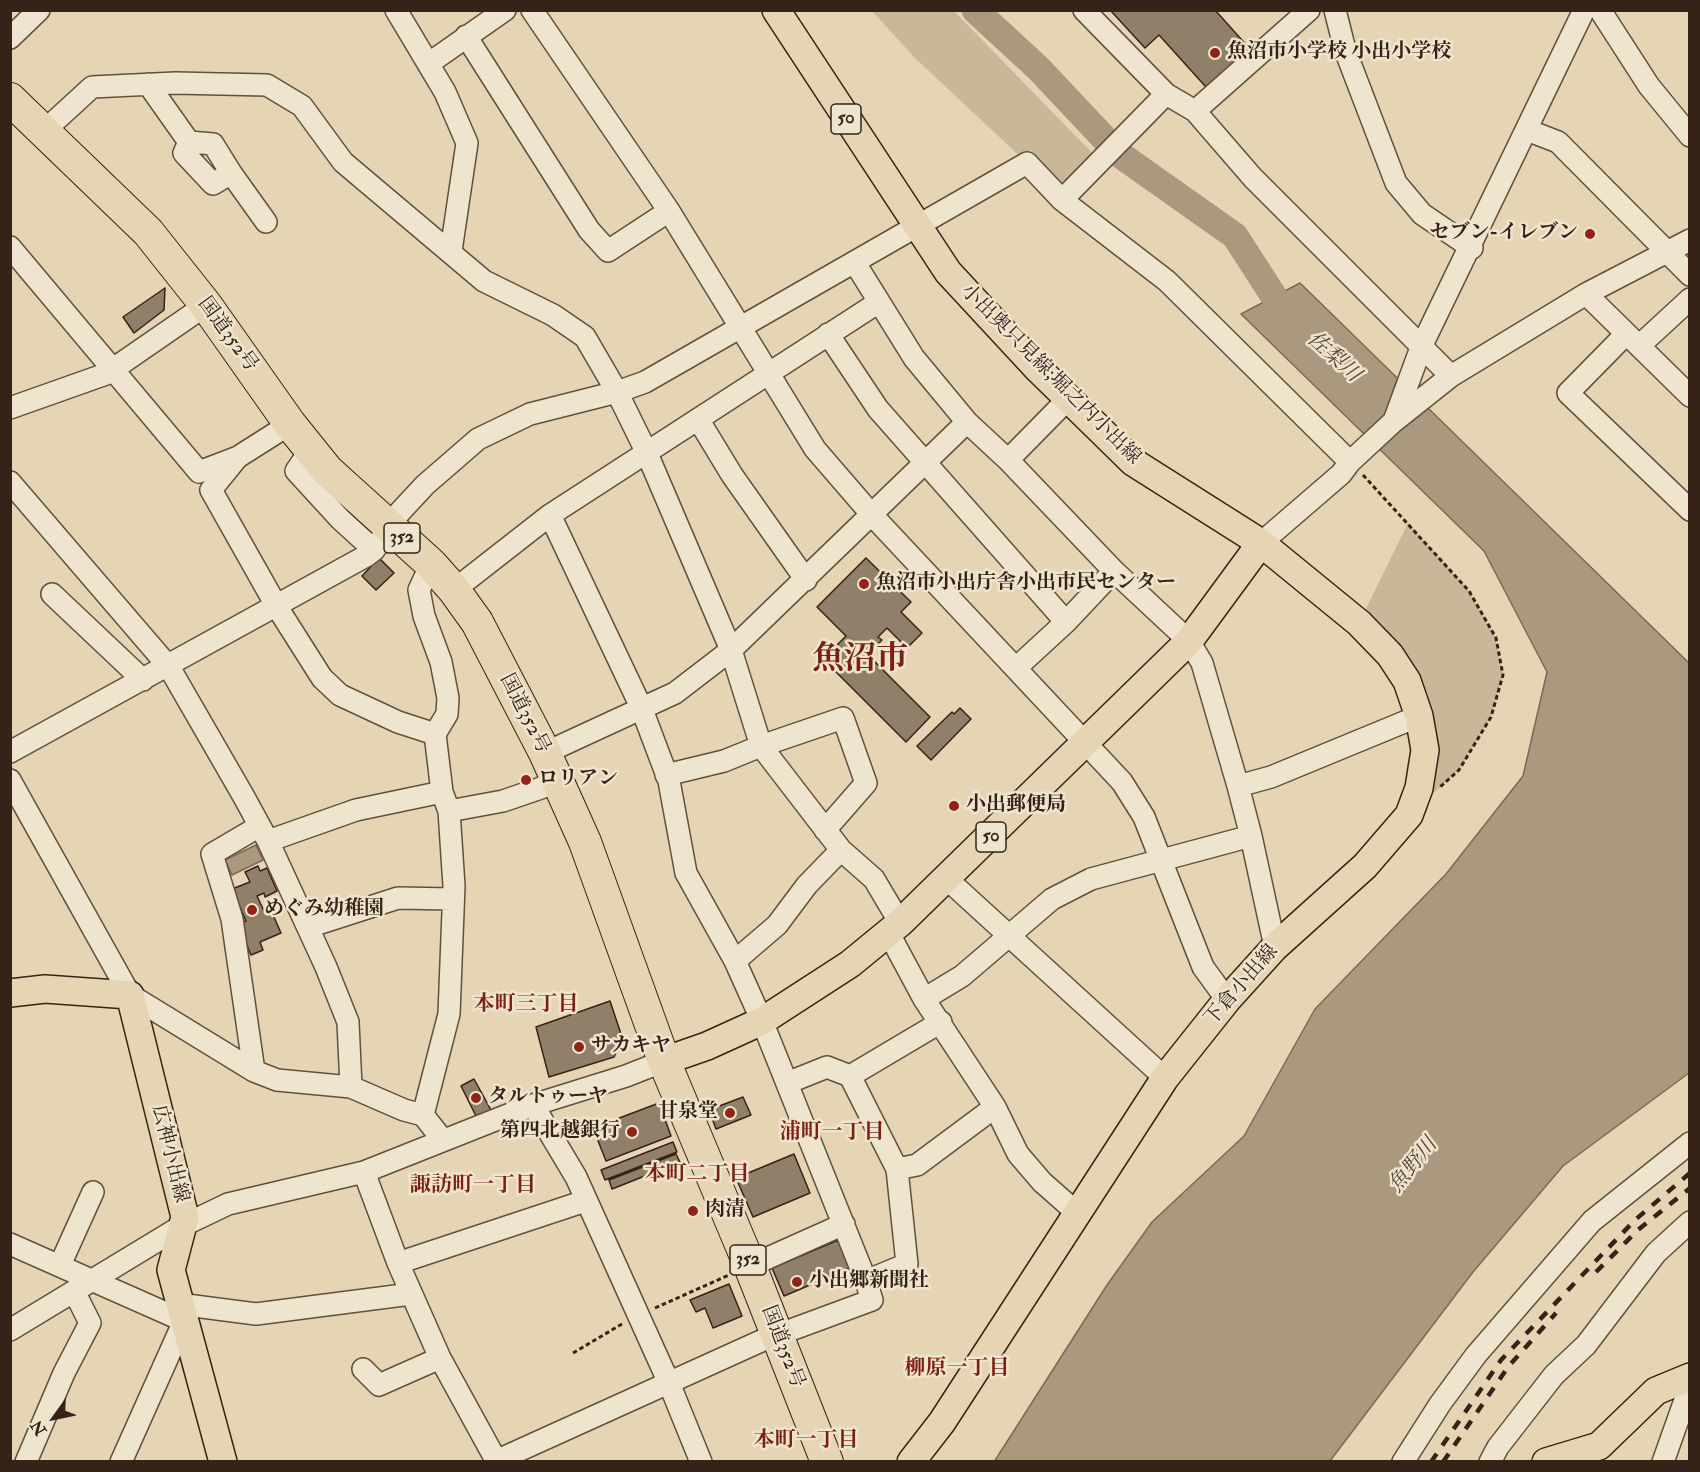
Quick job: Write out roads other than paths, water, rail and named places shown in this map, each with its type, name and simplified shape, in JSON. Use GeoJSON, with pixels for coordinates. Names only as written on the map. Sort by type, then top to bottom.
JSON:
{"type":"FeatureCollection","features":[{"type":"Feature","properties":{"kind":"highway","name":"国道352号"},"geometry":{"type":"LineString","coordinates":[[10,99],[148,232],[206,305],[291,424],[382,539],[431,564],[454,590],[477,622],[551,766],[585,842],[742,1270],[777,1335],[827,1461]]}},
{"type":"Feature","properties":{"kind":"main road","name":"小出奥只見線;堀之内小出線"},"geometry":{"type":"LineString","coordinates":[[776,10],[916,227],[948,272],[1038,368],[1133,462],[1261,543]]}},
{"type":"Feature","properties":{"kind":"main road","name":"50"},"geometry":{"type":"LineString","coordinates":[[664,1061],[707,1046],[762,1021],[850,964],[894,928],[948,880],[1189,641],[1261,543]]}},
{"type":"Feature","properties":{"kind":"main road","name":"下倉小出線"},"geometry":{"type":"LineString","coordinates":[[911,1461],[942,1422],[1076,1212],[1166,1078],[1227,1000],[1275,947],[1365,866],[1409,814],[1423,771],[1425,750],[1419,716],[1407,681],[1390,656],[1359,623],[1261,543]]}},
{"type":"Feature","properties":{"kind":"main road"},"geometry":{"type":"LineString","coordinates":[[10,993],[45,989],[130,995]]}},
{"type":"Feature","properties":{"kind":"main road","name":"広神小出線"},"geometry":{"type":"LineString","coordinates":[[130,995],[185,1216],[180,1227],[171,1270],[223,1461]]}},
{"type":"Feature","properties":{"kind":"main road"},"geometry":{"type":"LineString","coordinates":[[1546,1461],[1599,1446],[1656,1391],[1689,1377]]}},
{"type":"Feature","properties":{"kind":"street"},"geometry":{"type":"LineString","coordinates":[[10,38],[39,10]]}},
{"type":"Feature","properties":{"kind":"street"},"geometry":{"type":"LineString","coordinates":[[396,10],[445,92],[467,143],[451,251]]}},
{"type":"Feature","properties":{"kind":"street"},"geometry":{"type":"LineString","coordinates":[[428,64],[505,10]]}},
{"type":"Feature","properties":{"kind":"street"},"geometry":{"type":"LineString","coordinates":[[532,10],[669,211],[815,449],[872,514],[1016,668],[1088,741],[1122,782],[1143,818],[1161,859],[1203,968],[1227,1000]]}},
{"type":"Feature","properties":{"kind":"street"},"geometry":{"type":"LineString","coordinates":[[1083,10],[1162,97],[1195,111],[1253,178],[1451,376]]}},
{"type":"Feature","properties":{"kind":"street"},"geometry":{"type":"LineString","coordinates":[[1195,111],[1309,10]]}},
{"type":"Feature","properties":{"kind":"street"},"geometry":{"type":"LineString","coordinates":[[1335,10],[1345,50],[1396,183],[1422,214],[1472,248]]}},
{"type":"Feature","properties":{"kind":"street"},"geometry":{"type":"LineString","coordinates":[[1393,422],[1422,345],[1472,248],[1584,10]]}},
{"type":"Feature","properties":{"kind":"street"},"geometry":{"type":"LineString","coordinates":[[1600,10],[1649,86],[1689,136]]}},
{"type":"Feature","properties":{"kind":"street"},"geometry":{"type":"LineString","coordinates":[[466,36],[589,230],[608,251],[669,211]]}},
{"type":"Feature","properties":{"kind":"street"},"geometry":{"type":"LineString","coordinates":[[148,84],[189,141],[184,153],[213,184],[231,173],[266,222]]}},
{"type":"Feature","properties":{"kind":"street"},"geometry":{"type":"LineString","coordinates":[[44,130],[92,87],[148,84],[267,85],[283,92],[302,106],[344,162],[484,281],[553,315],[585,338],[617,392],[646,451],[731,650],[761,746],[841,850],[874,879],[924,999],[942,1022],[995,1107],[1018,1154],[1042,1182],[1076,1212]]}},
{"type":"Feature","properties":{"kind":"street"},"geometry":{"type":"LineString","coordinates":[[1065,196],[1162,97]]}},
{"type":"Feature","properties":{"kind":"street"},"geometry":{"type":"LineString","coordinates":[[1527,130],[1558,142],[1689,275]]}},
{"type":"Feature","properties":{"kind":"street"},"geometry":{"type":"LineString","coordinates":[[10,752],[277,607],[382,539],[425,485],[478,439],[530,414],[617,392],[645,382],[1027,163],[1167,281],[1350,462]]}},
{"type":"Feature","properties":{"kind":"street"},"geometry":{"type":"LineString","coordinates":[[1261,543],[1341,474],[1350,462],[1393,422],[1451,376],[1586,294],[1689,240]]}},
{"type":"Feature","properties":{"kind":"street"},"geometry":{"type":"LineString","coordinates":[[10,247],[199,472],[238,457],[291,424]]}},
{"type":"Feature","properties":{"kind":"street"},"geometry":{"type":"LineString","coordinates":[[855,263],[914,358],[967,422],[1008,460],[1114,571],[1189,641],[1202,663],[1238,786],[1275,947]]}},
{"type":"Feature","properties":{"kind":"street"},"geometry":{"type":"LineString","coordinates":[[1586,294],[1689,396]]}},
{"type":"Feature","properties":{"kind":"street"},"geometry":{"type":"LineString","coordinates":[[1689,299],[1632,340],[1568,393],[1689,510]]}},
{"type":"Feature","properties":{"kind":"street"},"geometry":{"type":"LineString","coordinates":[[454,590],[550,515],[879,302]]}},
{"type":"Feature","properties":{"kind":"street"},"geometry":{"type":"LineString","coordinates":[[10,408],[106,374],[206,305]]}},
{"type":"Feature","properties":{"kind":"street"},"geometry":{"type":"LineString","coordinates":[[828,334],[878,409],[1066,622]]}},
{"type":"Feature","properties":{"kind":"street"},"geometry":{"type":"LineString","coordinates":[[1008,460],[1070,398]]}},
{"type":"Feature","properties":{"kind":"street"},"geometry":{"type":"LineString","coordinates":[[698,419],[732,475],[806,580]]}},
{"type":"Feature","properties":{"kind":"street"},"geometry":{"type":"LineString","coordinates":[[254,1071],[232,919],[212,854],[263,834],[356,810],[446,801],[503,801],[541,788],[551,766],[641,706],[675,693],[731,650],[967,422]]}},
{"type":"Feature","properties":{"kind":"street"},"geometry":{"type":"LineString","coordinates":[[238,457],[211,490],[277,607],[322,678],[340,695],[398,722],[435,734]]}},
{"type":"Feature","properties":{"kind":"street"},"geometry":{"type":"LineString","coordinates":[[10,482],[169,667],[263,834],[308,927],[348,1022],[351,1086]]}},
{"type":"Feature","properties":{"kind":"street"},"geometry":{"type":"LineString","coordinates":[[364,1172],[398,1263],[440,1358],[497,1461],[777,1335],[872,1300],[844,1224],[762,1021],[735,961],[686,873],[666,775],[641,706],[550,515]]}},
{"type":"Feature","properties":{"kind":"street"},"geometry":{"type":"LineString","coordinates":[[423,1114],[449,1014],[453,899],[446,801],[435,734],[447,714],[448,698],[441,662],[424,616],[419,590],[431,564]]}},
{"type":"Feature","properties":{"kind":"street"},"geometry":{"type":"LineString","coordinates":[[1016,668],[1066,622],[1114,571]]}},
{"type":"Feature","properties":{"kind":"street"},"geometry":{"type":"LineString","coordinates":[[52,594],[143,680]]}},
{"type":"Feature","properties":{"kind":"street"},"geometry":{"type":"LineString","coordinates":[[1238,786],[1271,777],[1419,716]]}},
{"type":"Feature","properties":{"kind":"street"},"geometry":{"type":"LineString","coordinates":[[666,775],[724,761],[843,718],[866,783],[825,830]]}},
{"type":"Feature","properties":{"kind":"street"},"geometry":{"type":"LineString","coordinates":[[10,780],[130,995],[254,1071],[277,1080],[351,1086],[404,1110],[423,1114],[442,1140]]}},
{"type":"Feature","properties":{"kind":"street"},"geometry":{"type":"LineString","coordinates":[[924,999],[963,976],[1052,899],[1091,879],[1251,836]]}},
{"type":"Feature","properties":{"kind":"street"},"geometry":{"type":"LineString","coordinates":[[735,961],[777,925],[807,885],[841,850]]}},
{"type":"Feature","properties":{"kind":"street"},"geometry":{"type":"LineString","coordinates":[[948,880],[1166,1078]]}},
{"type":"Feature","properties":{"kind":"street"},"geometry":{"type":"LineString","coordinates":[[308,927],[398,898],[453,899]]}},
{"type":"Feature","properties":{"kind":"street"},"geometry":{"type":"LineString","coordinates":[[849,1076],[942,1022]]}},
{"type":"Feature","properties":{"kind":"street"},"geometry":{"type":"LineString","coordinates":[[10,1329],[180,1227],[228,1204],[364,1172],[533,1105],[626,1076],[664,1061]]}},
{"type":"Feature","properties":{"kind":"street"},"geometry":{"type":"LineString","coordinates":[[787,1083],[827,1067],[849,1076],[897,1169],[907,1264],[866,1281]]}},
{"type":"Feature","properties":{"kind":"street"},"geometry":{"type":"LineString","coordinates":[[533,1105],[576,1177],[669,1383],[701,1461]]}},
{"type":"Feature","properties":{"kind":"street"},"geometry":{"type":"LineString","coordinates":[[897,1169],[918,1165],[995,1107]]}},
{"type":"Feature","properties":{"kind":"street"},"geometry":{"type":"LineString","coordinates":[[1403,1461],[1440,1404],[1476,1355],[1592,1221],[1689,1143]]}},
{"type":"Feature","properties":{"kind":"street"},"geometry":{"type":"LineString","coordinates":[[60,1266],[93,1192]]}},
{"type":"Feature","properties":{"kind":"street"},"geometry":{"type":"LineString","coordinates":[[398,1263],[585,1201]]}},
{"type":"Feature","properties":{"kind":"street"},"geometry":{"type":"LineString","coordinates":[[1490,1461],[1498,1447],[1554,1375],[1586,1345],[1656,1253],[1689,1222]]}},
{"type":"Feature","properties":{"kind":"street"},"geometry":{"type":"LineString","coordinates":[[742,1270],[844,1224]]}},
{"type":"Feature","properties":{"kind":"street"},"geometry":{"type":"LineString","coordinates":[[10,1244],[92,1280],[182,1312],[256,1314],[411,1294]]}},
{"type":"Feature","properties":{"kind":"street"},"geometry":{"type":"LineString","coordinates":[[26,1461],[64,1373],[90,1323],[74,1291]]}},
{"type":"Feature","properties":{"kind":"street"},"geometry":{"type":"LineString","coordinates":[[121,1461],[182,1312]]}},
{"type":"Feature","properties":{"kind":"street"},"geometry":{"type":"LineString","coordinates":[[363,1369],[379,1385],[440,1358]]}},
{"type":"Feature","properties":{"kind":"street"},"geometry":{"type":"LineString","coordinates":[[1663,1461],[1689,1386]]}},
{"type":"Feature","properties":{"kind":"water","name":"魚野川"},"geometry":{"type":"Polygon","coordinates":[[[1300,283],[1689,663],[1689,1073],[1563,1166],[1473,1272],[1330,1461],[994,1462],[1107,1285],[1152,1222],[1244,1136],[1315,1009],[1446,874],[1523,776],[1547,672],[1484,551],[1241,314],[1300,283]]]}},
{"type":"Feature","properties":{"kind":"water"},"geometry":{"type":"Polygon","coordinates":[[[256,845],[263,860],[232,875],[225,860],[256,845]]]}},
{"type":"Feature","properties":{"kind":"waterway","name":"佐梨川"},"geometry":{"type":"LineString","coordinates":[[975,10],[1038,68],[1119,154],[1235,236],[1282,309],[1298,325]]}},
{"type":"Feature","properties":{"kind":"railway"},"geometry":{"type":"LineString","coordinates":[[1431,1462],[1501,1360],[1635,1220],[1690,1173]]}},
{"type":"Feature","properties":{"kind":"railway"},"geometry":{"type":"LineString","coordinates":[[1596,1272],[1638,1230],[1690,1188]]}},
{"type":"Feature","properties":{"kind":"railway"},"geometry":{"type":"LineString","coordinates":[[1443,1462],[1508,1367],[1556,1313]]}},
{"type":"Feature","properties":{"kind":"place","name":"魚沼市小学校 小出小学校"},"geometry":{"type":"Point","coordinates":[1215,53]}},
{"type":"Feature","properties":{"kind":"place","name":"セブン-イレブン"},"geometry":{"type":"Point","coordinates":[1590,234]}},
{"type":"Feature","properties":{"kind":"place","name":"魚沼市小出庁舎小出市民センター"},"geometry":{"type":"Point","coordinates":[864,584]}},
{"type":"Feature","properties":{"kind":"place","name":"ロリアン"},"geometry":{"type":"Point","coordinates":[526,780]}},
{"type":"Feature","properties":{"kind":"place","name":"小出郵便局"},"geometry":{"type":"Point","coordinates":[954,806]}},
{"type":"Feature","properties":{"kind":"place","name":"めぐみ幼稚園"},"geometry":{"type":"Point","coordinates":[252,910]}},
{"type":"Feature","properties":{"kind":"place","name":"サカキヤ"},"geometry":{"type":"Point","coordinates":[579,1047]}},
{"type":"Feature","properties":{"kind":"place","name":"タルトゥーヤ"},"geometry":{"type":"Point","coordinates":[476,1098]}},
{"type":"Feature","properties":{"kind":"place","name":"甘泉堂"},"geometry":{"type":"Point","coordinates":[730,1113]}},
{"type":"Feature","properties":{"kind":"place","name":"第四北越銀行"},"geometry":{"type":"Point","coordinates":[632,1132]}},
{"type":"Feature","properties":{"kind":"place","name":"肉清"},"geometry":{"type":"Point","coordinates":[693,1211]}},
{"type":"Feature","properties":{"kind":"place","name":"小出郷新聞社"},"geometry":{"type":"Point","coordinates":[797,1282]}},
{"type":"Feature","properties":{"kind":"district","name":"魚沼市"},"geometry":{"type":"Point","coordinates":[860,661]}},
{"type":"Feature","properties":{"kind":"district","name":"本町三丁目"},"geometry":{"type":"Point","coordinates":[526,1005]}},
{"type":"Feature","properties":{"kind":"district","name":"浦町一丁目"},"geometry":{"type":"Point","coordinates":[832,1133]}},
{"type":"Feature","properties":{"kind":"district","name":"本町二丁目"},"geometry":{"type":"Point","coordinates":[697,1175]}},
{"type":"Feature","properties":{"kind":"district","name":"諏訪町一丁目"},"geometry":{"type":"Point","coordinates":[473,1186]}},
{"type":"Feature","properties":{"kind":"district","name":"柳原一丁目"},"geometry":{"type":"Point","coordinates":[957,1369]}},
{"type":"Feature","properties":{"kind":"district","name":"本町一丁目"},"geometry":{"type":"Point","coordinates":[806,1441]}}]}
